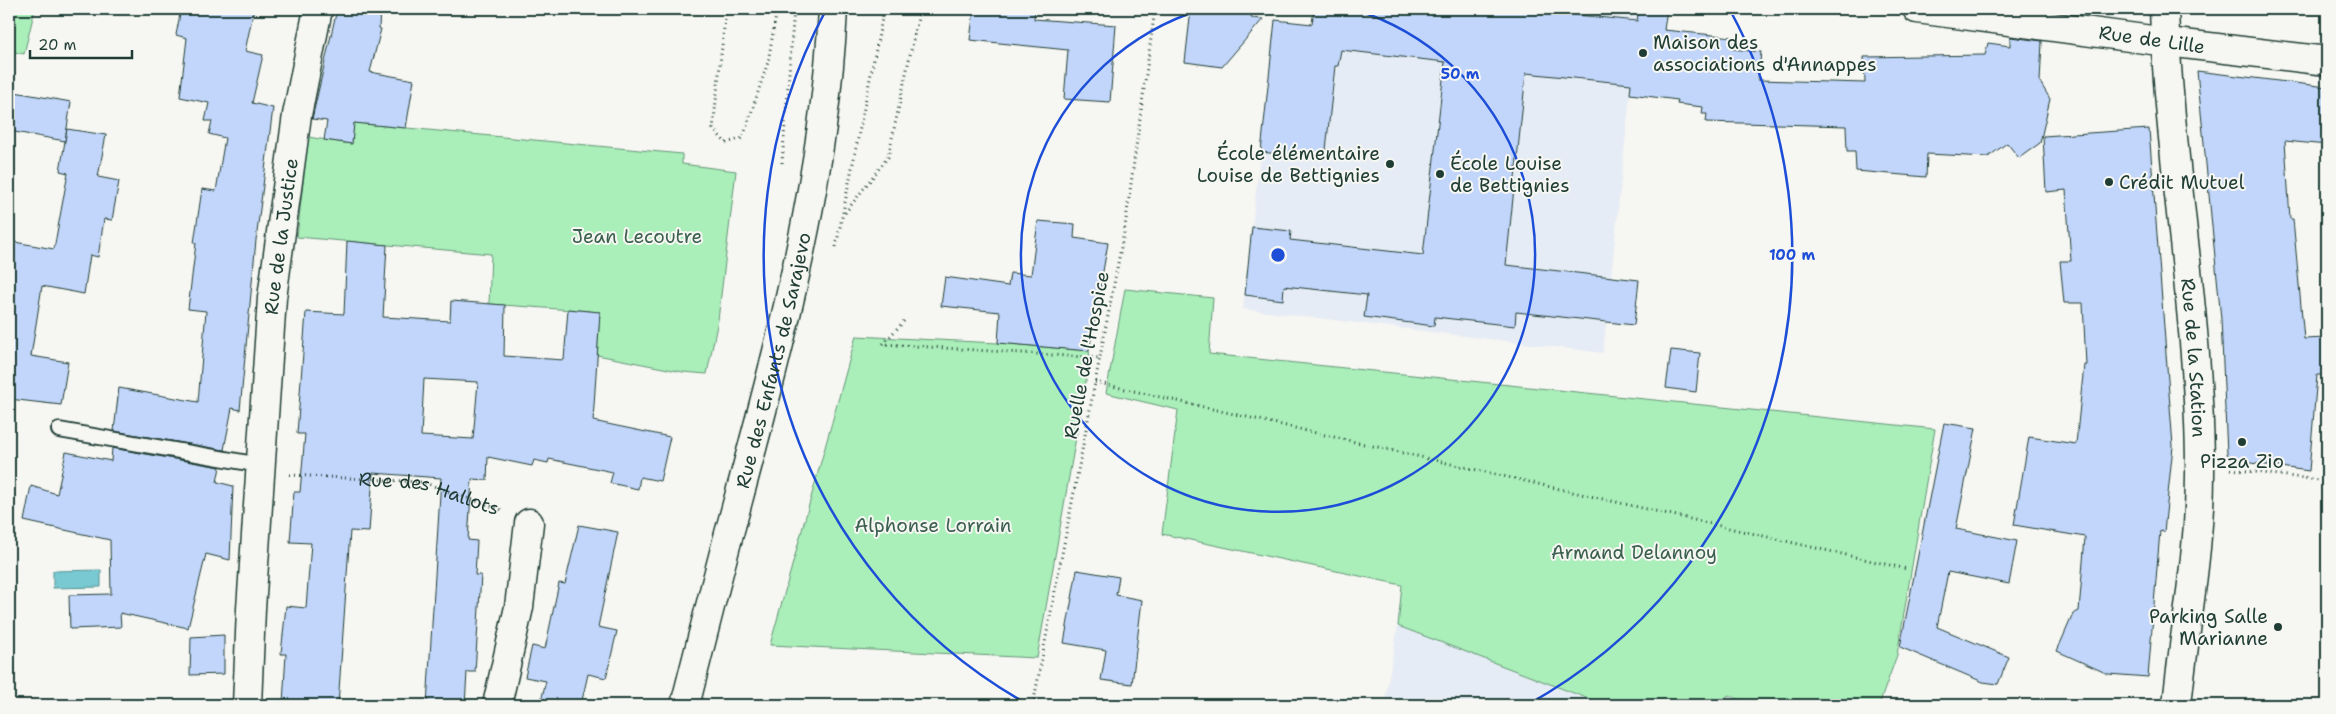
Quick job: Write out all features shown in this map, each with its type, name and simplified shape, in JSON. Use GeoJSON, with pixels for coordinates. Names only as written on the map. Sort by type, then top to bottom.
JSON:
{"type":"FeatureCollection","features":[{"type":"Feature","properties":{"kind":"street","name":"Rue de la Justice"},"geometry":{"type":"LineString","coordinates":[[247,705],[271,308],[281,217],[297,115],[318,9]]}},
{"type":"Feature","properties":{"kind":"street","name":"Rue des Enfants de Sarajevo"},"geometry":{"type":"LineString","coordinates":[[685,705],[774,369],[799,260],[824,106],[833,9]]}},
{"type":"Feature","properties":{"kind":"street","name":"Rue de Lille"},"geometry":{"type":"LineString","coordinates":[[1917,9],[2327,61]]}},
{"type":"Feature","properties":{"kind":"street","name":"Rue de la Station"},"geometry":{"type":"LineString","coordinates":[[2164,9],[2195,363],[2200,464],[2199,519],[2177,705]]}},
{"type":"Feature","properties":{"kind":"street"},"geometry":{"type":"LineString","coordinates":[[497,705],[518,614],[529,523]]}},
{"type":"Feature","properties":{"kind":"lane"},"geometry":{"type":"LineString","coordinates":[[60,430],[260,469]]}},
{"type":"Feature","properties":{"kind":"path"},"geometry":{"type":"LineString","coordinates":[[726,9],[713,129],[726,143],[743,138],[768,62],[778,9]]}},
{"type":"Feature","properties":{"kind":"path"},"geometry":{"type":"LineString","coordinates":[[781,170],[794,9]]}},
{"type":"Feature","properties":{"kind":"path"},"geometry":{"type":"LineString","coordinates":[[844,213],[888,157],[920,9]]}},
{"type":"Feature","properties":{"kind":"path","name":"Ruelle de l'Hospice"},"geometry":{"type":"LineString","coordinates":[[1033,705],[1125,228],[1155,9]]}},
{"type":"Feature","properties":{"kind":"path"},"geometry":{"type":"LineString","coordinates":[[904,321],[882,344],[1099,358]]}},
{"type":"Feature","properties":{"kind":"path"},"geometry":{"type":"LineString","coordinates":[[1095,382],[1907,569]]}},
{"type":"Feature","properties":{"kind":"path"},"geometry":{"type":"LineString","coordinates":[[2200,464],[2327,481]]}},
{"type":"Feature","properties":{"kind":"path","name":"Rue des Hallots"},"geometry":{"type":"LineString","coordinates":[[260,469],[422,482],[490,505],[529,523]]}},
{"type":"Feature","properties":{"kind":"shaded area","name":"École Louise de Bettignies"},"geometry":{"type":"Polygon","coordinates":[[[1345,9],[1639,9],[1603,353],[1243,309],[1275,20],[1313,24],[1333,86],[1338,66],[1345,9]]]}},
{"type":"Feature","properties":{"kind":"shaded area"},"geometry":{"type":"Polygon","coordinates":[[[1398,626],[1605,705],[1384,705],[1398,626]]]}},
{"type":"Feature","properties":{"kind":"shaded area"},"geometry":{"type":"Polygon","coordinates":[[[1728,695],[1753,705],[1721,705],[1728,695]]]}},
{"type":"Feature","properties":{"kind":"green space"},"geometry":{"type":"Polygon","coordinates":[[[9,9],[35,9],[24,54],[9,51],[9,9]]]}},
{"type":"Feature","properties":{"kind":"green space","name":"Jean Lecoutre"},"geometry":{"type":"Polygon","coordinates":[[[354,123],[682,154],[682,164],[736,171],[718,320],[707,374],[683,372],[597,355],[600,312],[489,304],[491,254],[297,237],[308,137],[351,144],[354,123]]]}},
{"type":"Feature","properties":{"kind":"green space","name":"Armand Delannoy"},"geometry":{"type":"Polygon","coordinates":[[[1125,289],[1213,298],[1209,354],[1935,429],[1897,655],[1879,705],[1753,705],[1728,695],[1721,705],[1605,705],[1398,626],[1402,585],[1162,534],[1178,410],[1106,393],[1125,289]]]}},
{"type":"Feature","properties":{"kind":"green space","name":"Alphonse Lorrain"},"geometry":{"type":"Polygon","coordinates":[[[856,336],[998,343],[1089,351],[1090,358],[1037,658],[770,645],[856,336]]]}},
{"type":"Feature","properties":{"kind":"water"},"geometry":{"type":"Polygon","coordinates":[[[101,570],[101,587],[53,588],[53,571],[101,570]]]}},
{"type":"Feature","properties":{"kind":"building"},"geometry":{"type":"Polygon","coordinates":[[[181,9],[254,9],[245,51],[263,55],[252,103],[273,108],[256,240],[240,410],[232,408],[224,450],[114,431],[119,388],[198,402],[206,311],[188,309],[196,243],[194,243],[202,189],[216,191],[225,138],[209,134],[212,121],[205,121],[209,103],[180,97],[187,38],[176,35],[181,9]]]}},
{"type":"Feature","properties":{"kind":"building"},"geometry":{"type":"Polygon","coordinates":[[[337,9],[380,9],[379,28],[381,29],[370,72],[414,80],[406,128],[354,123],[352,144],[324,140],[327,121],[312,119],[337,9]]]}},
{"type":"Feature","properties":{"kind":"building"},"geometry":{"type":"Polygon","coordinates":[[[974,9],[1035,9],[1034,19],[1116,25],[1110,102],[1064,99],[1068,50],[970,40],[974,9]]]}},
{"type":"Feature","properties":{"kind":"building"},"geometry":{"type":"Polygon","coordinates":[[[1191,9],[1252,9],[1251,18],[1263,19],[1222,67],[1185,62],[1191,9]]]}},
{"type":"Feature","properties":{"kind":"building"},"geometry":{"type":"Polygon","coordinates":[[[1314,9],[1517,9],[1637,21],[1639,9],[1667,9],[1664,30],[1733,37],[1732,49],[1761,52],[1758,80],[1865,83],[1864,57],[1985,55],[1988,43],[2010,46],[2010,37],[2042,41],[2040,82],[2050,99],[2040,143],[2019,158],[2007,143],[1988,157],[1927,154],[1926,177],[1856,171],[1855,151],[1847,151],[1846,126],[1706,122],[1707,114],[1702,114],[1703,107],[1677,104],[1678,100],[1630,94],[1631,84],[1526,73],[1506,265],[1639,280],[1634,325],[1516,312],[1515,326],[1435,317],[1434,326],[1364,317],[1367,295],[1284,286],[1283,300],[1245,295],[1252,227],[1291,231],[1290,240],[1423,255],[1445,62],[1341,50],[1338,66],[1335,66],[1325,159],[1261,152],[1275,20],[1312,24],[1314,9]]]}},
{"type":"Feature","properties":{"kind":"building"},"geometry":{"type":"Polygon","coordinates":[[[2197,71],[2327,87],[2327,145],[2285,141],[2290,219],[2293,219],[2304,339],[2327,338],[2323,375],[2317,375],[2309,471],[2237,461],[2227,454],[2221,319],[2197,71]]]}},
{"type":"Feature","properties":{"kind":"building"},"geometry":{"type":"Polygon","coordinates":[[[9,91],[71,102],[65,141],[9,131],[9,91]]]}},
{"type":"Feature","properties":{"kind":"building"},"geometry":{"type":"Polygon","coordinates":[[[67,129],[106,135],[98,177],[119,181],[112,220],[104,219],[98,257],[90,255],[84,294],[42,286],[31,356],[68,362],[61,405],[9,399],[9,241],[54,249],[68,173],[60,171],[67,129]]]}},
{"type":"Feature","properties":{"kind":"building"},"geometry":{"type":"Polygon","coordinates":[[[2149,129],[2173,446],[2164,532],[2160,531],[2148,677],[2108,674],[2057,651],[2073,614],[2079,611],[2085,537],[2014,525],[2029,437],[2076,444],[2084,365],[2086,365],[2083,303],[2064,303],[2060,261],[2071,261],[2066,190],[2046,192],[2043,136],[2149,129]]]}},
{"type":"Feature","properties":{"kind":"building"},"geometry":{"type":"Polygon","coordinates":[[[1038,221],[1075,224],[1074,238],[1108,243],[1089,351],[998,343],[1000,312],[941,306],[945,277],[1008,286],[1010,273],[1031,275],[1038,221]]]}},
{"type":"Feature","properties":{"kind":"building"},"geometry":{"type":"Polygon","coordinates":[[[347,241],[387,245],[383,317],[450,321],[451,301],[505,305],[504,356],[564,360],[568,309],[600,312],[593,421],[670,437],[660,481],[640,477],[638,489],[610,483],[613,472],[549,459],[548,463],[534,460],[532,466],[488,457],[487,480],[472,479],[468,540],[477,541],[475,575],[481,575],[475,672],[467,672],[465,705],[427,705],[441,478],[373,473],[369,532],[350,531],[338,705],[283,703],[286,654],[281,654],[286,606],[306,608],[311,543],[290,542],[294,492],[300,492],[305,434],[297,434],[306,312],[344,314],[347,241]],[[424,379],[421,436],[473,439],[478,382],[424,379]]]}},
{"type":"Feature","properties":{"kind":"building"},"geometry":{"type":"Polygon","coordinates":[[[1671,350],[1700,353],[1696,392],[1666,388],[1671,350]]]}},
{"type":"Feature","properties":{"kind":"building"},"geometry":{"type":"Polygon","coordinates":[[[1944,423],[1976,428],[1956,529],[2017,541],[2009,584],[1948,572],[1937,627],[2009,657],[1998,684],[1983,682],[1900,647],[1944,423]]]}},
{"type":"Feature","properties":{"kind":"building"},"geometry":{"type":"Polygon","coordinates":[[[112,448],[220,467],[217,482],[233,486],[230,560],[206,554],[188,628],[120,613],[121,627],[70,629],[69,595],[111,594],[110,540],[24,521],[31,486],[57,494],[66,452],[111,461],[112,448]]]}},
{"type":"Feature","properties":{"kind":"building"},"geometry":{"type":"Polygon","coordinates":[[[579,525],[618,532],[598,627],[617,631],[606,678],[588,674],[581,705],[540,705],[546,681],[525,677],[532,646],[545,649],[559,583],[565,584],[579,525]]]}},
{"type":"Feature","properties":{"kind":"building"},"geometry":{"type":"Polygon","coordinates":[[[1077,570],[1119,577],[1116,595],[1142,600],[1132,684],[1101,680],[1106,650],[1064,643],[1077,570]]]}},
{"type":"Feature","properties":{"kind":"building"},"geometry":{"type":"Polygon","coordinates":[[[224,635],[224,674],[190,675],[191,637],[224,635]]]}},
{"type":"Feature","properties":{"kind":"place","name":"Maison des associations d'Annappes"},"geometry":{"type":"Point","coordinates":[1643,53]}},
{"type":"Feature","properties":{"kind":"place","name":"École élémentaire Louise de Bettignies"},"geometry":{"type":"Point","coordinates":[1390,164]}},
{"type":"Feature","properties":{"kind":"place","name":"École Louise de Bettignies"},"geometry":{"type":"Point","coordinates":[1440,174]}},
{"type":"Feature","properties":{"kind":"place","name":"Crédit Mutuel"},"geometry":{"type":"Point","coordinates":[2109,182]}},
{"type":"Feature","properties":{"kind":"place","name":"Pizza Zio"},"geometry":{"type":"Point","coordinates":[2242,442]}},
{"type":"Feature","properties":{"kind":"place","name":"Parking Salle Marianne"},"geometry":{"type":"Point","coordinates":[2278,627]}}]}
